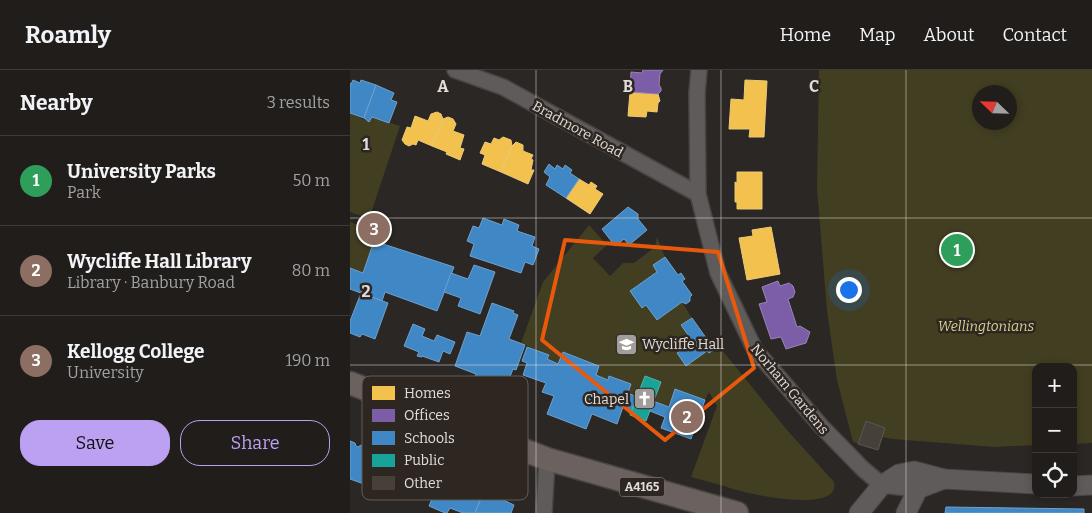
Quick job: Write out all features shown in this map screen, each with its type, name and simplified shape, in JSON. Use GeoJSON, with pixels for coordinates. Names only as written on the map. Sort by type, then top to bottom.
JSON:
{"type":"FeatureCollection","features":[{"type":"Feature","properties":{"kind":"main road","name":"A4165"},"geometry":{"type":"LineString","coordinates":[[350,383],[362,388]]}},
{"type":"Feature","properties":{"kind":"main road","name":"A4165"},"geometry":{"type":"LineString","coordinates":[[528,452],[547,459],[737,513]]}},
{"type":"Feature","properties":{"kind":"street","name":"Bradmore Road"},"geometry":{"type":"LineString","coordinates":[[455,70],[503,88],[698,194]]}},
{"type":"Feature","properties":{"kind":"street","name":"Norham Gardens"},"geometry":{"type":"LineString","coordinates":[[699,70],[696,93],[698,194],[718,274],[755,350],[820,426],[863,469],[882,484]]}},
{"type":"Feature","properties":{"kind":"street"},"geometry":{"type":"LineString","coordinates":[[544,513],[547,459]]}},
{"type":"Feature","properties":{"kind":"street"},"geometry":{"type":"LineString","coordinates":[[859,513],[882,484],[899,474],[914,471],[944,479],[1032,484]]}},
{"type":"Feature","properties":{"kind":"street"},"geometry":{"type":"LineString","coordinates":[[882,484],[918,489],[944,479]]}},
{"type":"Feature","properties":{"kind":"street"},"geometry":{"type":"LineString","coordinates":[[1077,486],[1092,484]]}},
{"type":"Feature","properties":{"kind":"street"},"geometry":{"type":"LineString","coordinates":[[906,513],[918,489]]}},
{"type":"Feature","properties":{"kind":"highlighted area"},"geometry":{"type":"Polygon","coordinates":[[[565,240],[718,252],[754,368],[665,440],[542,340],[565,240]]]}},
{"type":"Feature","properties":{"kind":"green space","name":"Wellingtonians"},"geometry":{"type":"Polygon","coordinates":[[[819,70],[1092,70],[1092,443],[1077,444],[1077,363],[1032,363],[1032,445],[994,447],[882,437],[878,450],[853,442],[837,380],[827,311],[817,188],[819,70]]]}},
{"type":"Feature","properties":{"kind":"green space"},"geometry":{"type":"Polygon","coordinates":[[[350,113],[369,122],[372,117],[400,126],[369,219],[350,212],[350,113]]]}},
{"type":"Feature","properties":{"kind":"green space"},"geometry":{"type":"Polygon","coordinates":[[[350,222],[363,227],[373,246],[363,273],[350,268],[350,222]]]}},
{"type":"Feature","properties":{"kind":"green space"},"geometry":{"type":"Polygon","coordinates":[[[589,225],[607,245],[593,258],[610,276],[623,263],[634,263],[655,247],[657,237],[665,257],[653,265],[657,272],[642,308],[646,305],[657,320],[682,302],[692,318],[681,325],[693,342],[686,366],[707,351],[709,353],[714,350],[720,352],[722,350],[787,430],[834,482],[833,491],[824,497],[811,500],[795,500],[744,492],[691,477],[717,406],[709,392],[705,400],[676,389],[669,407],[628,393],[631,384],[610,376],[608,380],[596,375],[599,365],[563,352],[558,364],[547,359],[548,355],[521,343],[543,282],[589,225]]]}},
{"type":"Feature","properties":{"kind":"building: Homes"},"geometry":{"type":"Polygon","coordinates":[[[745,80],[767,81],[764,137],[749,137],[750,129],[729,129],[731,99],[744,100],[745,80]]]}},
{"type":"Feature","properties":{"kind":"building: Homes"},"geometry":{"type":"Polygon","coordinates":[[[630,92],[658,94],[660,101],[657,112],[647,111],[646,117],[628,116],[630,92]]]}},
{"type":"Feature","properties":{"kind":"building: Homes"},"geometry":{"type":"Polygon","coordinates":[[[437,112],[441,114],[443,119],[432,146],[418,140],[416,145],[409,146],[405,144],[402,140],[407,127],[411,128],[415,116],[428,121],[431,114],[437,112]]]}},
{"type":"Feature","properties":{"kind":"building: Homes"},"geometry":{"type":"Polygon","coordinates":[[[448,117],[453,119],[456,124],[453,131],[464,135],[460,148],[464,149],[460,160],[432,146],[443,119],[448,117]]]}},
{"type":"Feature","properties":{"kind":"building: Homes"},"geometry":{"type":"Polygon","coordinates":[[[503,137],[511,140],[512,146],[501,172],[482,164],[485,155],[480,153],[485,142],[491,144],[494,138],[499,140],[503,137]]]}},
{"type":"Feature","properties":{"kind":"building: Homes"},"geometry":{"type":"Polygon","coordinates":[[[516,142],[523,145],[523,151],[533,155],[531,170],[534,170],[528,184],[501,172],[512,146],[516,142]]]}},
{"type":"Feature","properties":{"kind":"building: Homes"},"geometry":{"type":"Polygon","coordinates":[[[737,172],[762,172],[762,209],[737,209],[735,182],[737,183],[737,172]]]}},
{"type":"Feature","properties":{"kind":"building: Homes"},"geometry":{"type":"Polygon","coordinates":[[[579,179],[589,185],[591,182],[597,186],[595,189],[603,194],[590,214],[566,198],[579,179]]]}},
{"type":"Feature","properties":{"kind":"building: Homes"},"geometry":{"type":"Polygon","coordinates":[[[771,227],[780,274],[747,280],[739,238],[753,236],[752,230],[771,227]]]}},
{"type":"Feature","properties":{"kind":"building: Offices"},"geometry":{"type":"Polygon","coordinates":[[[643,70],[663,70],[660,74],[659,85],[661,91],[658,94],[630,92],[631,72],[642,73],[643,70]]]}},
{"type":"Feature","properties":{"kind":"building: Offices"},"geometry":{"type":"Polygon","coordinates":[[[778,281],[780,286],[789,283],[793,286],[795,292],[793,297],[788,299],[797,327],[800,326],[810,332],[806,343],[786,349],[781,337],[771,339],[759,304],[767,302],[762,287],[778,281]]]}},
{"type":"Feature","properties":{"kind":"building: Schools"},"geometry":{"type":"Polygon","coordinates":[[[353,80],[360,83],[361,80],[376,85],[364,118],[350,113],[350,83],[353,80]]]}},
{"type":"Feature","properties":{"kind":"building: Schools"},"geometry":{"type":"Polygon","coordinates":[[[376,85],[394,93],[391,100],[397,102],[389,123],[372,117],[369,122],[364,118],[376,85]]]}},
{"type":"Feature","properties":{"kind":"building: Schools"},"geometry":{"type":"Polygon","coordinates":[[[549,164],[555,169],[557,165],[563,169],[565,165],[572,170],[570,173],[579,179],[566,198],[546,185],[550,177],[544,172],[549,164]]]}},
{"type":"Feature","properties":{"kind":"building: Schools"},"geometry":{"type":"Polygon","coordinates":[[[628,207],[638,214],[638,219],[647,230],[629,245],[624,239],[615,246],[602,229],[628,207]]]}},
{"type":"Feature","properties":{"kind":"building: Schools"},"geometry":{"type":"Polygon","coordinates":[[[483,218],[502,225],[504,219],[519,225],[517,231],[535,237],[532,246],[539,249],[533,265],[525,262],[521,273],[470,256],[474,244],[467,241],[473,226],[479,228],[483,218]]]}},
{"type":"Feature","properties":{"kind":"building: Schools"},"geometry":{"type":"Polygon","coordinates":[[[374,241],[454,267],[437,311],[385,292],[382,301],[350,289],[350,268],[363,273],[374,241]]]}},
{"type":"Feature","properties":{"kind":"building: Schools"},"geometry":{"type":"Polygon","coordinates":[[[665,257],[678,275],[681,273],[685,279],[682,281],[692,295],[690,301],[686,304],[682,302],[657,320],[646,305],[642,308],[630,291],[657,272],[653,265],[665,257]]]}},
{"type":"Feature","properties":{"kind":"building: Schools"},"geometry":{"type":"Polygon","coordinates":[[[474,265],[495,272],[480,314],[458,306],[461,298],[444,292],[451,273],[468,279],[474,265]]]}},
{"type":"Feature","properties":{"kind":"building: Schools"},"geometry":{"type":"Polygon","coordinates":[[[361,293],[388,303],[375,339],[362,334],[360,337],[350,333],[350,321],[361,293]]]}},
{"type":"Feature","properties":{"kind":"building: Schools"},"geometry":{"type":"Polygon","coordinates":[[[492,303],[514,311],[513,313],[518,315],[509,339],[525,345],[516,370],[513,369],[510,376],[475,376],[476,374],[455,366],[467,332],[480,336],[492,303]]]}},
{"type":"Feature","properties":{"kind":"building: Schools"},"geometry":{"type":"Polygon","coordinates":[[[692,318],[709,342],[715,345],[714,350],[709,353],[707,351],[686,366],[677,353],[693,342],[681,325],[692,318]]]}},
{"type":"Feature","properties":{"kind":"building: Schools"},"geometry":{"type":"Polygon","coordinates":[[[413,324],[425,329],[422,336],[434,341],[437,335],[455,342],[450,354],[443,351],[439,362],[417,356],[419,352],[404,346],[413,324]]]}},
{"type":"Feature","properties":{"kind":"building: Schools"},"geometry":{"type":"Polygon","coordinates":[[[527,347],[549,355],[547,359],[558,364],[563,352],[599,366],[596,375],[608,380],[609,376],[631,384],[628,393],[637,397],[632,411],[623,407],[617,424],[592,414],[586,429],[547,414],[554,396],[542,392],[546,383],[523,375],[527,363],[522,361],[527,347]]]}},
{"type":"Feature","properties":{"kind":"building: Schools"},"geometry":{"type":"Polygon","coordinates":[[[675,389],[705,400],[691,439],[661,428],[665,417],[650,411],[653,401],[669,407],[675,389]]]}},
{"type":"Feature","properties":{"kind":"building: Schools"},"geometry":{"type":"Polygon","coordinates":[[[350,441],[358,447],[362,445],[362,483],[350,479],[350,441]]]}},
{"type":"Feature","properties":{"kind":"building: Schools"},"geometry":{"type":"Polygon","coordinates":[[[431,500],[480,500],[475,513],[463,513],[450,508],[445,513],[429,506],[431,500]]]}},
{"type":"Feature","properties":{"kind":"building: Schools"},"geometry":{"type":"Polygon","coordinates":[[[480,500],[503,500],[514,505],[511,513],[475,513],[480,500]]]}},
{"type":"Feature","properties":{"kind":"building: Schools"},"geometry":{"type":"Polygon","coordinates":[[[946,507],[1084,509],[1084,513],[945,513],[946,507]]]}},
{"type":"Feature","properties":{"kind":"building: Public","name":"Chapel"},"geometry":{"type":"Polygon","coordinates":[[[645,376],[661,382],[646,421],[630,415],[645,376]]]}},
{"type":"Feature","properties":{"kind":"building: Other"},"geometry":{"type":"Polygon","coordinates":[[[866,421],[885,428],[878,450],[858,444],[866,421]]]}},
{"type":"Feature","properties":{"kind":"place","name":"Kellogg College"},"geometry":{"type":"Point","coordinates":[374,229]}},
{"type":"Feature","properties":{"kind":"place","name":"University Parks"},"geometry":{"type":"Point","coordinates":[957,250]}},
{"type":"Feature","properties":{"kind":"place","name":"Wycliffe Hall"},"geometry":{"type":"Point","coordinates":[626,344]}},
{"type":"Feature","properties":{"kind":"place","name":"Chapel"},"geometry":{"type":"Point","coordinates":[645,399]}},
{"type":"Feature","properties":{"kind":"place","name":"Wycliffe Hall Library"},"geometry":{"type":"Point","coordinates":[687,417]}}]}
